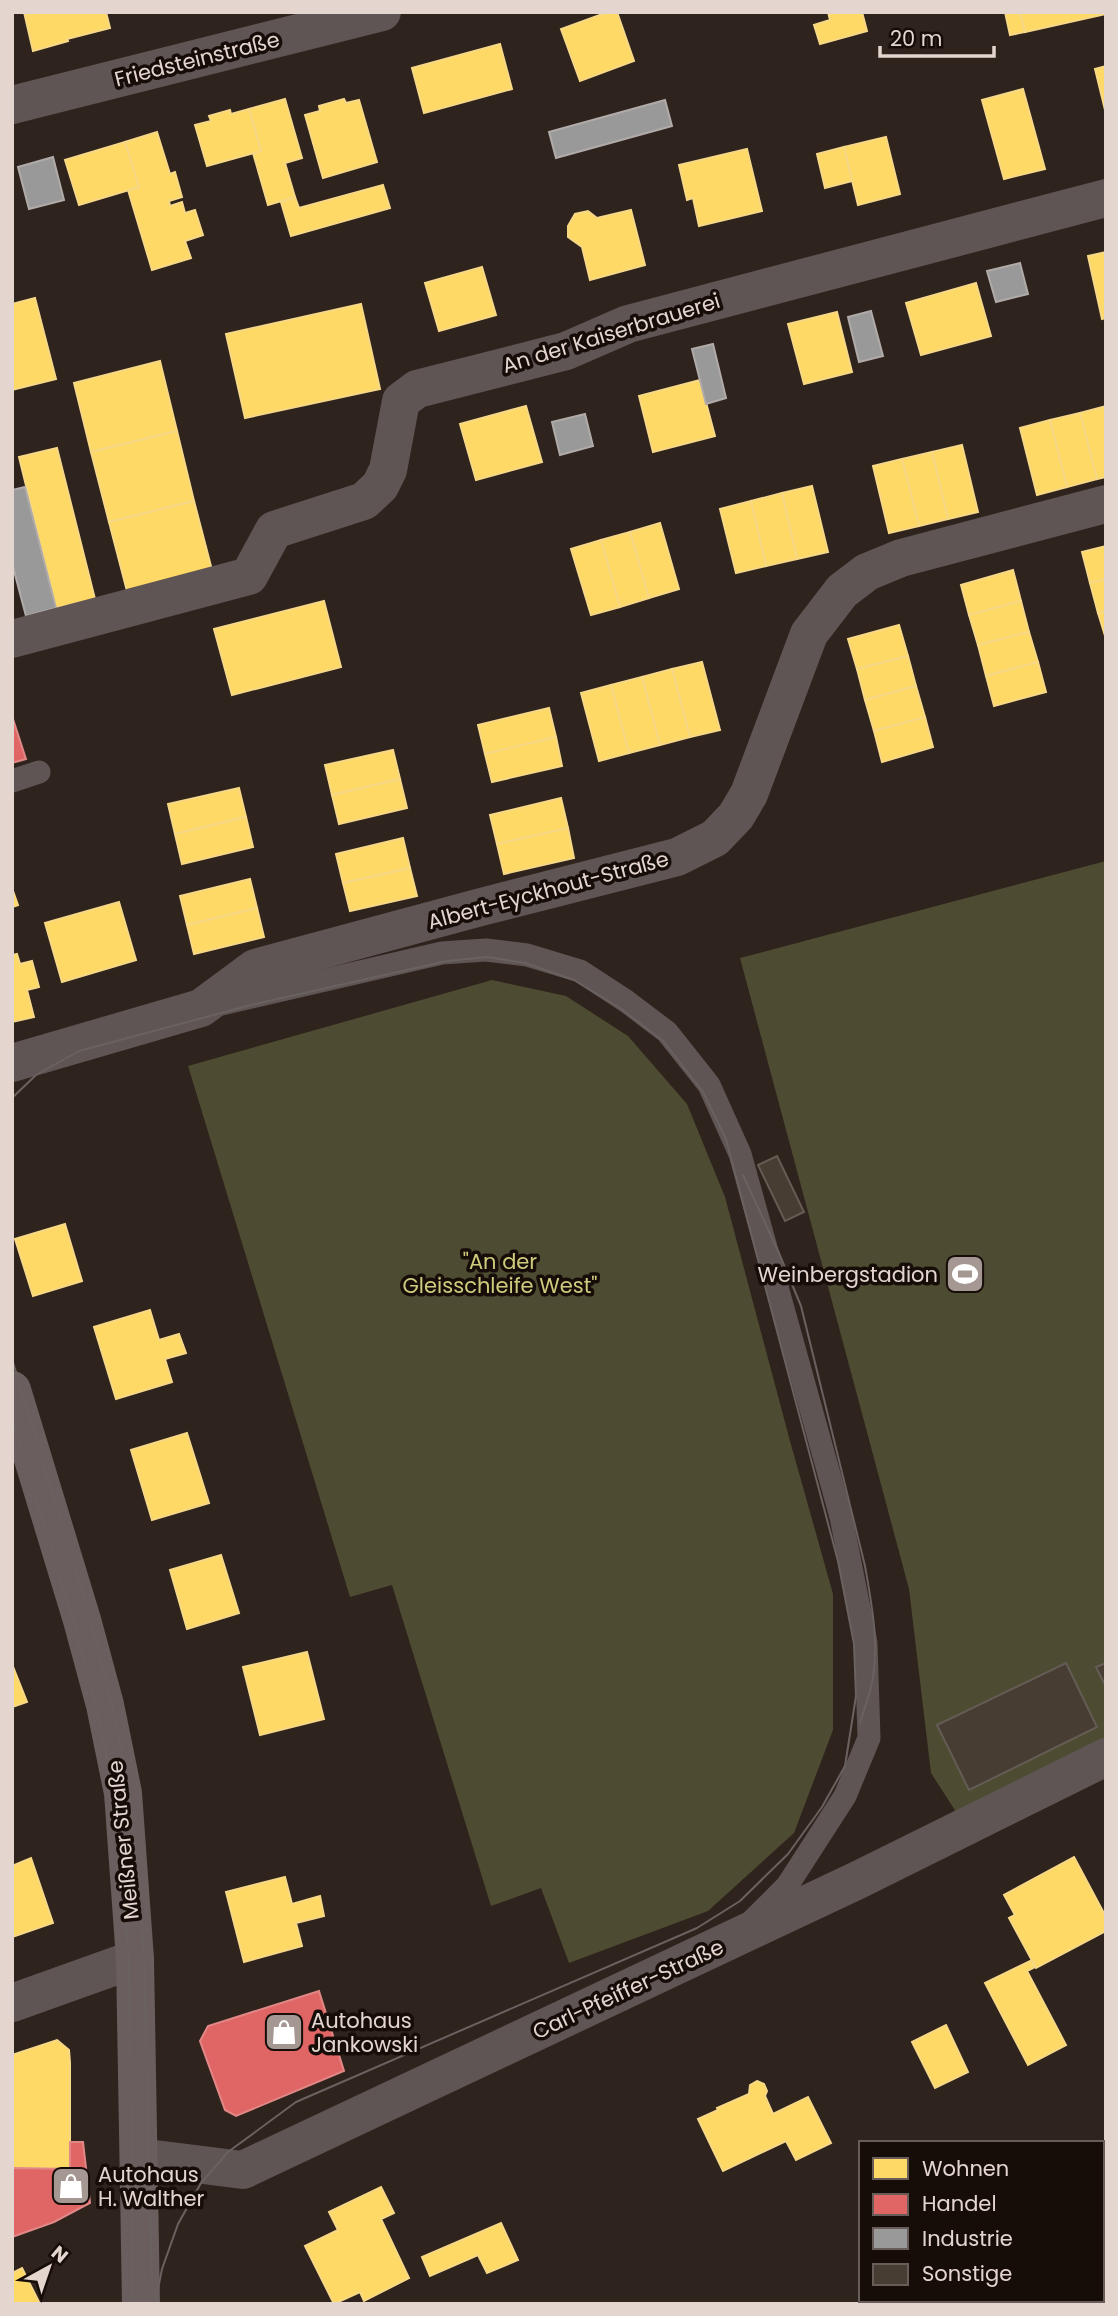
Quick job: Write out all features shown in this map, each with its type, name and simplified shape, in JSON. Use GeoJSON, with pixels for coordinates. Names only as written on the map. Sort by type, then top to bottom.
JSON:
{"type":"FeatureCollection","features":[{"type":"Feature","properties":{"kind":"main road","name":"Meißner Straße"},"geometry":{"type":"LineString","coordinates":[[12,1390],[82,1619],[105,1705],[123,1793],[135,1959],[141,2304]]}},
{"type":"Feature","properties":{"kind":"street","name":"Friedsteinstraße"},"geometry":{"type":"LineString","coordinates":[[12,105],[382,12]]}},
{"type":"Feature","properties":{"kind":"street","name":"An der Kaiserbrauerei"},"geometry":{"type":"LineString","coordinates":[[12,639],[249,576],[274,530],[364,501],[380,486],[388,470],[401,401],[417,389],[566,351],[628,324],[1106,198]]}},
{"type":"Feature","properties":{"kind":"street","name":"Albert-Eyckhout-Straße"},"geometry":{"type":"LineString","coordinates":[[12,1063],[201,1008],[255,968],[677,857],[715,838],[736,816],[749,794],[809,634],[842,591],[867,572],[901,558],[1106,504]]}},
{"type":"Feature","properties":{"kind":"street","name":"Carl-Pfeiffer-Straße"},"geometry":{"type":"LineString","coordinates":[[139,2157],[243,2171],[859,1880],[1106,1757]]}},
{"type":"Feature","properties":{"kind":"street"},"geometry":{"type":"LineString","coordinates":[[12,2003],[135,1959]]}},
{"type":"Feature","properties":{"kind":"lane"},"geometry":{"type":"LineString","coordinates":[[12,781],[39,772]]}},
{"type":"Feature","properties":{"kind":"lane"},"geometry":{"type":"LineString","coordinates":[[201,1008],[442,953],[486,950],[527,955],[580,971],[625,1001],[667,1032],[709,1085],[740,1154],[841,1517],[866,1643],[869,1724],[869,1738],[845,1796],[787,1886],[733,1939]]}},
{"type":"Feature","properties":{"kind":"green space","name":"Weinbergstadion"},"geometry":{"type":"Polygon","coordinates":[[[1106,861],[1106,1743],[958,1815],[931,1773],[909,1589],[740,958],[1106,861]]]}},
{"type":"Feature","properties":{"kind":"green space","name":"\"An der Gleisschleife West\""},"geometry":{"type":"Polygon","coordinates":[[[492,980],[566,996],[628,1036],[687,1104],[725,1197],[833,1594],[833,1730],[794,1833],[708,1911],[569,1963],[541,1888],[491,1906],[392,1585],[350,1597],[188,1066],[492,980]]]}},
{"type":"Feature","properties":{"kind":"building: Wohnen"},"geometry":{"type":"Polygon","coordinates":[[[24,12],[106,12],[110,28],[33,51],[24,12]]]}},
{"type":"Feature","properties":{"kind":"building: Wohnen"},"geometry":{"type":"Polygon","coordinates":[[[608,12],[617,12],[634,61],[580,81],[561,29],[608,12]]]}},
{"type":"Feature","properties":{"kind":"building: Wohnen"},"geometry":{"type":"Polygon","coordinates":[[[828,12],[862,12],[867,31],[820,44],[814,25],[830,20],[828,12]]]}},
{"type":"Feature","properties":{"kind":"building: Wohnen"},"geometry":{"type":"Polygon","coordinates":[[[1005,12],[1020,12],[1025,32],[1010,35],[1005,12]]]}},
{"type":"Feature","properties":{"kind":"building: Wohnen"},"geometry":{"type":"Polygon","coordinates":[[[1020,12],[1106,12],[1106,14],[1025,32],[1020,12]]]}},
{"type":"Feature","properties":{"kind":"building: Wohnen"},"geometry":{"type":"Polygon","coordinates":[[[500,44],[512,89],[424,113],[412,68],[500,44]]]}},
{"type":"Feature","properties":{"kind":"building: Wohnen"},"geometry":{"type":"Polygon","coordinates":[[[1106,66],[1106,114],[1095,69],[1106,66]]]}},
{"type":"Feature","properties":{"kind":"building: Wohnen"},"geometry":{"type":"Polygon","coordinates":[[[1023,89],[1045,169],[1004,179],[982,100],[1023,89]]]}},
{"type":"Feature","properties":{"kind":"building: Wohnen"},"geometry":{"type":"Polygon","coordinates":[[[285,99],[302,158],[285,163],[295,197],[268,205],[253,153],[261,151],[249,109],[285,99]]]}},
{"type":"Feature","properties":{"kind":"building: Wohnen"},"geometry":{"type":"Polygon","coordinates":[[[344,99],[346,103],[359,100],[377,162],[323,178],[305,115],[320,111],[319,106],[344,99]]]}},
{"type":"Feature","properties":{"kind":"building: Wohnen"},"geometry":{"type":"Polygon","coordinates":[[[249,109],[261,151],[207,166],[195,125],[211,121],[209,116],[230,110],[231,114],[249,109]]]}},
{"type":"Feature","properties":{"kind":"building: Wohnen"},"geometry":{"type":"Polygon","coordinates":[[[157,132],[170,174],[175,172],[182,197],[169,201],[170,206],[182,202],[185,213],[195,210],[203,235],[185,241],[191,258],[152,270],[128,190],[139,187],[125,142],[157,132]]]}},
{"type":"Feature","properties":{"kind":"building: Wohnen"},"geometry":{"type":"Polygon","coordinates":[[[886,137],[900,194],[858,205],[844,147],[886,137]]]}},
{"type":"Feature","properties":{"kind":"building: Wohnen"},"geometry":{"type":"Polygon","coordinates":[[[125,142],[139,187],[79,205],[65,160],[125,142]]]}},
{"type":"Feature","properties":{"kind":"building: Wohnen"},"geometry":{"type":"Polygon","coordinates":[[[844,147],[852,181],[825,188],[817,154],[844,147]]]}},
{"type":"Feature","properties":{"kind":"building: Wohnen"},"geometry":{"type":"Polygon","coordinates":[[[747,149],[762,211],[699,226],[693,198],[687,200],[679,165],[747,149]]]}},
{"type":"Feature","properties":{"kind":"building: Wohnen"},"geometry":{"type":"Polygon","coordinates":[[[383,185],[390,208],[291,236],[281,202],[295,197],[299,208],[383,185]]]}},
{"type":"Feature","properties":{"kind":"building: Wohnen"},"geometry":{"type":"Polygon","coordinates":[[[631,210],[645,265],[590,280],[582,247],[568,237],[568,226],[575,214],[588,211],[597,218],[631,210]]]}},
{"type":"Feature","properties":{"kind":"building: Wohnen"},"geometry":{"type":"Polygon","coordinates":[[[1106,252],[1106,318],[1102,319],[1088,256],[1106,252]]]}},
{"type":"Feature","properties":{"kind":"building: Wohnen"},"geometry":{"type":"Polygon","coordinates":[[[482,267],[496,315],[439,331],[425,283],[482,267]]]}},
{"type":"Feature","properties":{"kind":"building: Wohnen"},"geometry":{"type":"Polygon","coordinates":[[[976,283],[991,336],[921,355],[906,303],[976,283]]]}},
{"type":"Feature","properties":{"kind":"building: Wohnen"},"geometry":{"type":"Polygon","coordinates":[[[35,298],[56,379],[12,390],[12,304],[35,298]]]}},
{"type":"Feature","properties":{"kind":"building: Wohnen"},"geometry":{"type":"Polygon","coordinates":[[[361,304],[380,389],[245,418],[226,334],[361,304]]]}},
{"type":"Feature","properties":{"kind":"building: Wohnen"},"geometry":{"type":"Polygon","coordinates":[[[837,312],[852,372],[804,384],[788,324],[837,312]]]}},
{"type":"Feature","properties":{"kind":"building: Wohnen"},"geometry":{"type":"Polygon","coordinates":[[[160,361],[177,431],[91,452],[74,383],[160,361]]]}},
{"type":"Feature","properties":{"kind":"building: Wohnen"},"geometry":{"type":"Polygon","coordinates":[[[700,380],[715,436],[653,452],[639,396],[700,380]]]}},
{"type":"Feature","properties":{"kind":"building: Wohnen"},"geometry":{"type":"Polygon","coordinates":[[[526,406],[542,462],[476,480],[460,424],[526,406]]]}},
{"type":"Feature","properties":{"kind":"building: Wohnen"},"geometry":{"type":"Polygon","coordinates":[[[1106,406],[1106,477],[1097,479],[1080,413],[1106,406]]]}},
{"type":"Feature","properties":{"kind":"building: Wohnen"},"geometry":{"type":"Polygon","coordinates":[[[1080,413],[1097,479],[1067,487],[1050,420],[1080,413]]]}},
{"type":"Feature","properties":{"kind":"building: Wohnen"},"geometry":{"type":"Polygon","coordinates":[[[1050,420],[1067,487],[1037,495],[1020,428],[1050,420]]]}},
{"type":"Feature","properties":{"kind":"building: Wohnen"},"geometry":{"type":"Polygon","coordinates":[[[177,431],[194,501],[109,522],[91,452],[177,431]]]}},
{"type":"Feature","properties":{"kind":"building: Wohnen"},"geometry":{"type":"Polygon","coordinates":[[[962,445],[978,512],[948,519],[932,452],[962,445]]]}},
{"type":"Feature","properties":{"kind":"building: Wohnen"},"geometry":{"type":"Polygon","coordinates":[[[57,448],[95,599],[56,608],[19,457],[57,448]]]}},
{"type":"Feature","properties":{"kind":"building: Wohnen"},"geometry":{"type":"Polygon","coordinates":[[[932,452],[948,519],[919,526],[902,459],[932,452]]]}},
{"type":"Feature","properties":{"kind":"building: Wohnen"},"geometry":{"type":"Polygon","coordinates":[[[902,459],[919,526],[889,533],[873,466],[902,459]]]}},
{"type":"Feature","properties":{"kind":"building: Wohnen"},"geometry":{"type":"Polygon","coordinates":[[[812,486],[828,552],[797,559],[782,493],[812,486]]]}},
{"type":"Feature","properties":{"kind":"building: Wohnen"},"geometry":{"type":"Polygon","coordinates":[[[782,493],[797,559],[766,566],[751,501],[782,493]]]}},
{"type":"Feature","properties":{"kind":"building: Wohnen"},"geometry":{"type":"Polygon","coordinates":[[[194,501],[212,570],[127,591],[109,522],[194,501]]]}},
{"type":"Feature","properties":{"kind":"building: Wohnen"},"geometry":{"type":"Polygon","coordinates":[[[751,501],[766,566],[736,573],[720,509],[751,501]]]}},
{"type":"Feature","properties":{"kind":"building: Wohnen"},"geometry":{"type":"Polygon","coordinates":[[[660,523],[679,589],[649,598],[630,532],[660,523]]]}},
{"type":"Feature","properties":{"kind":"building: Wohnen"},"geometry":{"type":"Polygon","coordinates":[[[630,532],[649,598],[620,607],[601,540],[630,532]]]}},
{"type":"Feature","properties":{"kind":"building: Wohnen"},"geometry":{"type":"Polygon","coordinates":[[[601,540],[620,607],[591,615],[571,549],[601,540]]]}},
{"type":"Feature","properties":{"kind":"building: Wohnen"},"geometry":{"type":"Polygon","coordinates":[[[1106,546],[1106,579],[1090,583],[1082,552],[1106,546]]]}},
{"type":"Feature","properties":{"kind":"building: Wohnen"},"geometry":{"type":"Polygon","coordinates":[[[1013,570],[1021,601],[969,615],[961,585],[1013,570]]]}},
{"type":"Feature","properties":{"kind":"building: Wohnen"},"geometry":{"type":"Polygon","coordinates":[[[1106,579],[1106,611],[1098,613],[1090,583],[1106,579]]]}},
{"type":"Feature","properties":{"kind":"building: Wohnen"},"geometry":{"type":"Polygon","coordinates":[[[324,601],[341,667],[232,695],[214,629],[324,601]]]}},
{"type":"Feature","properties":{"kind":"building: Wohnen"},"geometry":{"type":"Polygon","coordinates":[[[1021,601],[1029,632],[978,645],[969,615],[1021,601]]]}},
{"type":"Feature","properties":{"kind":"building: Wohnen"},"geometry":{"type":"Polygon","coordinates":[[[1106,611],[1106,639],[1098,613],[1106,611]]]}},
{"type":"Feature","properties":{"kind":"building: Wohnen"},"geometry":{"type":"Polygon","coordinates":[[[899,625],[908,656],[857,669],[848,639],[899,625]]]}},
{"type":"Feature","properties":{"kind":"building: Wohnen"},"geometry":{"type":"Polygon","coordinates":[[[1029,632],[1038,662],[986,676],[978,645],[1029,632]]]}},
{"type":"Feature","properties":{"kind":"building: Wohnen"},"geometry":{"type":"Polygon","coordinates":[[[908,656],[916,686],[865,700],[857,669],[908,656]]]}},
{"type":"Feature","properties":{"kind":"building: Wohnen"},"geometry":{"type":"Polygon","coordinates":[[[702,662],[720,730],[690,737],[672,669],[702,662]]]}},
{"type":"Feature","properties":{"kind":"building: Wohnen"},"geometry":{"type":"Polygon","coordinates":[[[1038,662],[1046,692],[994,706],[986,676],[1038,662]]]}},
{"type":"Feature","properties":{"kind":"building: Wohnen"},"geometry":{"type":"Polygon","coordinates":[[[672,669],[690,737],[660,745],[642,677],[672,669]]]}},
{"type":"Feature","properties":{"kind":"building: Wohnen"},"geometry":{"type":"Polygon","coordinates":[[[642,677],[660,745],[629,753],[611,685],[642,677]]]}},
{"type":"Feature","properties":{"kind":"building: Wohnen"},"geometry":{"type":"Polygon","coordinates":[[[611,685],[629,753],[599,761],[581,693],[611,685]]]}},
{"type":"Feature","properties":{"kind":"building: Wohnen"},"geometry":{"type":"Polygon","coordinates":[[[916,686],[925,717],[874,731],[865,700],[916,686]]]}},
{"type":"Feature","properties":{"kind":"building: Wohnen"},"geometry":{"type":"Polygon","coordinates":[[[549,708],[556,737],[485,754],[478,725],[549,708]]]}},
{"type":"Feature","properties":{"kind":"building: Wohnen"},"geometry":{"type":"Polygon","coordinates":[[[925,717],[933,747],[882,762],[874,731],[925,717]]]}},
{"type":"Feature","properties":{"kind":"building: Wohnen"},"geometry":{"type":"Polygon","coordinates":[[[556,737],[562,766],[492,782],[485,754],[556,737]]]}},
{"type":"Feature","properties":{"kind":"building: Wohnen"},"geometry":{"type":"Polygon","coordinates":[[[393,750],[400,779],[332,795],[325,765],[393,750]]]}},
{"type":"Feature","properties":{"kind":"building: Wohnen"},"geometry":{"type":"Polygon","coordinates":[[[400,779],[407,808],[339,824],[332,795],[400,779]]]}},
{"type":"Feature","properties":{"kind":"building: Wohnen"},"geometry":{"type":"Polygon","coordinates":[[[239,788],[246,817],[175,834],[168,804],[239,788]]]}},
{"type":"Feature","properties":{"kind":"building: Wohnen"},"geometry":{"type":"Polygon","coordinates":[[[561,798],[568,828],[497,844],[490,815],[561,798]]]}},
{"type":"Feature","properties":{"kind":"building: Wohnen"},"geometry":{"type":"Polygon","coordinates":[[[246,817],[253,847],[182,864],[175,834],[246,817]]]}},
{"type":"Feature","properties":{"kind":"building: Wohnen"},"geometry":{"type":"Polygon","coordinates":[[[568,828],[574,858],[504,874],[497,844],[568,828]]]}},
{"type":"Feature","properties":{"kind":"building: Wohnen"},"geometry":{"type":"Polygon","coordinates":[[[403,838],[410,868],[343,883],[336,854],[403,838]]]}},
{"type":"Feature","properties":{"kind":"building: Wohnen"},"geometry":{"type":"Polygon","coordinates":[[[410,868],[417,896],[350,911],[343,883],[410,868]]]}},
{"type":"Feature","properties":{"kind":"building: Wohnen"},"geometry":{"type":"Polygon","coordinates":[[[250,879],[257,908],[187,925],[180,896],[250,879]]]}},
{"type":"Feature","properties":{"kind":"building: Wohnen"},"geometry":{"type":"Polygon","coordinates":[[[12,888],[18,905],[12,907],[12,888]]]}},
{"type":"Feature","properties":{"kind":"building: Wohnen"},"geometry":{"type":"Polygon","coordinates":[[[119,902],[136,960],[62,982],[45,923],[119,902]]]}},
{"type":"Feature","properties":{"kind":"building: Wohnen"},"geometry":{"type":"Polygon","coordinates":[[[257,908],[264,937],[194,954],[187,925],[257,908]]]}},
{"type":"Feature","properties":{"kind":"building: Wohnen"},"geometry":{"type":"Polygon","coordinates":[[[17,954],[20,964],[32,961],[39,987],[27,990],[34,1017],[12,1022],[12,955],[17,954]]]}},
{"type":"Feature","properties":{"kind":"building: Wohnen"},"geometry":{"type":"Polygon","coordinates":[[[65,1224],[82,1281],[33,1296],[15,1239],[65,1224]]]}},
{"type":"Feature","properties":{"kind":"building: Wohnen"},"geometry":{"type":"Polygon","coordinates":[[[150,1310],[159,1340],[179,1334],[186,1353],[165,1359],[172,1382],[116,1399],[94,1327],[150,1310]]]}},
{"type":"Feature","properties":{"kind":"building: Wohnen"},"geometry":{"type":"Polygon","coordinates":[[[187,1433],[209,1503],[152,1520],[131,1450],[187,1433]]]}},
{"type":"Feature","properties":{"kind":"building: Wohnen"},"geometry":{"type":"Polygon","coordinates":[[[221,1555],[239,1613],[187,1629],[170,1570],[221,1555]]]}},
{"type":"Feature","properties":{"kind":"building: Wohnen"},"geometry":{"type":"Polygon","coordinates":[[[307,1652],[324,1719],[260,1735],[243,1667],[307,1652]]]}},
{"type":"Feature","properties":{"kind":"building: Wohnen"},"geometry":{"type":"Polygon","coordinates":[[[12,1664],[27,1702],[12,1707],[12,1664]]]}},
{"type":"Feature","properties":{"kind":"building: Wohnen"},"geometry":{"type":"Polygon","coordinates":[[[1074,1857],[1106,1917],[1106,1931],[1036,1968],[1009,1918],[1015,1915],[1004,1895],[1074,1857]]]}},
{"type":"Feature","properties":{"kind":"building: Wohnen"},"geometry":{"type":"Polygon","coordinates":[[[31,1858],[53,1923],[12,1937],[12,1866],[31,1858]]]}},
{"type":"Feature","properties":{"kind":"building: Wohnen"},"geometry":{"type":"Polygon","coordinates":[[[285,1877],[292,1904],[320,1896],[324,1916],[296,1923],[302,1946],[244,1962],[226,1892],[285,1877]]]}},
{"type":"Feature","properties":{"kind":"building: Wohnen"},"geometry":{"type":"Polygon","coordinates":[[[1032,1960],[1035,1967],[1027,1971],[1066,2045],[1028,2065],[985,1983],[1032,1960]]]}},
{"type":"Feature","properties":{"kind":"building: Wohnen"},"geometry":{"type":"Polygon","coordinates":[[[946,2025],[968,2072],[935,2088],[912,2042],[946,2025]]]}},
{"type":"Feature","properties":{"kind":"building: Wohnen"},"geometry":{"type":"Polygon","coordinates":[[[57,2040],[69,2050],[70,2169],[12,2168],[12,2055],[57,2040]]]}},
{"type":"Feature","properties":{"kind":"building: Wohnen"},"geometry":{"type":"Polygon","coordinates":[[[757,2081],[764,2084],[767,2091],[765,2096],[773,2114],[808,2097],[831,2143],[796,2160],[786,2141],[723,2171],[698,2119],[749,2094],[750,2085],[757,2081]]]}},
{"type":"Feature","properties":{"kind":"building: Wohnen"},"geometry":{"type":"Polygon","coordinates":[[[381,2187],[394,2213],[381,2219],[409,2278],[364,2301],[360,2292],[334,2304],[305,2246],[338,2230],[329,2212],[381,2187]]]}},
{"type":"Feature","properties":{"kind":"building: Wohnen"},"geometry":{"type":"Polygon","coordinates":[[[501,2223],[518,2260],[487,2273],[478,2255],[430,2276],[422,2257],[501,2223]]]}},
{"type":"Feature","properties":{"kind":"building: Wohnen"},"geometry":{"type":"Polygon","coordinates":[[[22,2268],[40,2304],[12,2304],[12,2273],[22,2268]]]}},
{"type":"Feature","properties":{"kind":"building: Wohnen"},"geometry":{"type":"Polygon","coordinates":[[[1106,2281],[1106,2303],[1104,2300],[1106,2281]]]}},
{"type":"Feature","properties":{"kind":"building: Handel"},"geometry":{"type":"Polygon","coordinates":[[[12,716],[26,759],[12,763],[12,716]]]}},
{"type":"Feature","properties":{"kind":"building: Handel"},"geometry":{"type":"Polygon","coordinates":[[[319,1991],[344,2071],[236,2116],[225,2110],[200,2041],[208,2026],[319,1991]]]}},
{"type":"Feature","properties":{"kind":"building: Handel"},"geometry":{"type":"Polygon","coordinates":[[[70,2142],[83,2142],[90,2203],[54,2222],[12,2237],[12,2168],[70,2169],[70,2142]]]}},
{"type":"Feature","properties":{"kind":"building: Industrie"},"geometry":{"type":"Polygon","coordinates":[[[665,100],[672,126],[556,158],[549,132],[665,100]]]}},
{"type":"Feature","properties":{"kind":"building: Industrie"},"geometry":{"type":"Polygon","coordinates":[[[53,157],[64,200],[29,209],[18,167],[53,157]]]}},
{"type":"Feature","properties":{"kind":"building: Industrie"},"geometry":{"type":"Polygon","coordinates":[[[1020,263],[1028,294],[996,302],[987,271],[1020,263]]]}},
{"type":"Feature","properties":{"kind":"building: Industrie"},"geometry":{"type":"Polygon","coordinates":[[[871,311],[883,356],[859,362],[848,317],[871,311]]]}},
{"type":"Feature","properties":{"kind":"building: Industrie"},"geometry":{"type":"Polygon","coordinates":[[[713,344],[726,398],[706,404],[692,349],[713,344]]]}},
{"type":"Feature","properties":{"kind":"building: Industrie"},"geometry":{"type":"Polygon","coordinates":[[[585,414],[593,446],[560,455],[552,422],[585,414]]]}},
{"type":"Feature","properties":{"kind":"building: Industrie"},"geometry":{"type":"Polygon","coordinates":[[[25,487],[56,608],[26,616],[12,563],[12,490],[25,487]]]}},
{"type":"Feature","properties":{"kind":"building: Sonstige"},"geometry":{"type":"Polygon","coordinates":[[[777,1156],[804,1212],[785,1221],[758,1165],[777,1156]]]}},
{"type":"Feature","properties":{"kind":"building: Sonstige"},"geometry":{"type":"Polygon","coordinates":[[[1066,1663],[1097,1727],[969,1790],[937,1725],[1066,1663]]]}},
{"type":"Feature","properties":{"kind":"building: Sonstige"},"geometry":{"type":"Polygon","coordinates":[[[1106,1663],[1106,1687],[1096,1667],[1106,1663]]]}},
{"type":"Feature","properties":{"kind":"tram line"},"geometry":{"type":"LineString","coordinates":[[12,1098],[36,1075],[79,1051],[251,1005],[447,961],[487,957],[525,963],[574,980],[620,1008],[663,1041],[703,1092],[726,1139],[838,1561],[854,1644],[856,1696],[845,1766],[822,1807],[788,1854],[740,1901],[697,1928],[296,2102],[228,2152],[201,2183],[178,2224],[162,2269],[155,2304]]}},
{"type":"Feature","properties":{"kind":"tram line"},"geometry":{"type":"LineString","coordinates":[[743,1175],[801,1306],[865,1566],[874,1628],[875,1660],[870,1691],[860,1723]]}},
{"type":"Feature","properties":{"kind":"tram line"},"geometry":{"type":"LineString","coordinates":[[12,1359],[89,1614],[112,1704],[130,1793],[144,1957],[152,2284]]}},
{"type":"Feature","properties":{"kind":"tram line"},"geometry":{"type":"LineString","coordinates":[[12,1420],[73,1620],[116,1798],[129,1961],[133,2304]]}},
{"type":"Feature","properties":{"kind":"place","name":"Weinbergstadion"},"geometry":{"type":"Point","coordinates":[965,1274]}},
{"type":"Feature","properties":{"kind":"place","name":"Autohaus Jankowski"},"geometry":{"type":"Point","coordinates":[284,2032]}},
{"type":"Feature","properties":{"kind":"place","name":"Autohaus H. Walther"},"geometry":{"type":"Point","coordinates":[71,2186]}}]}
